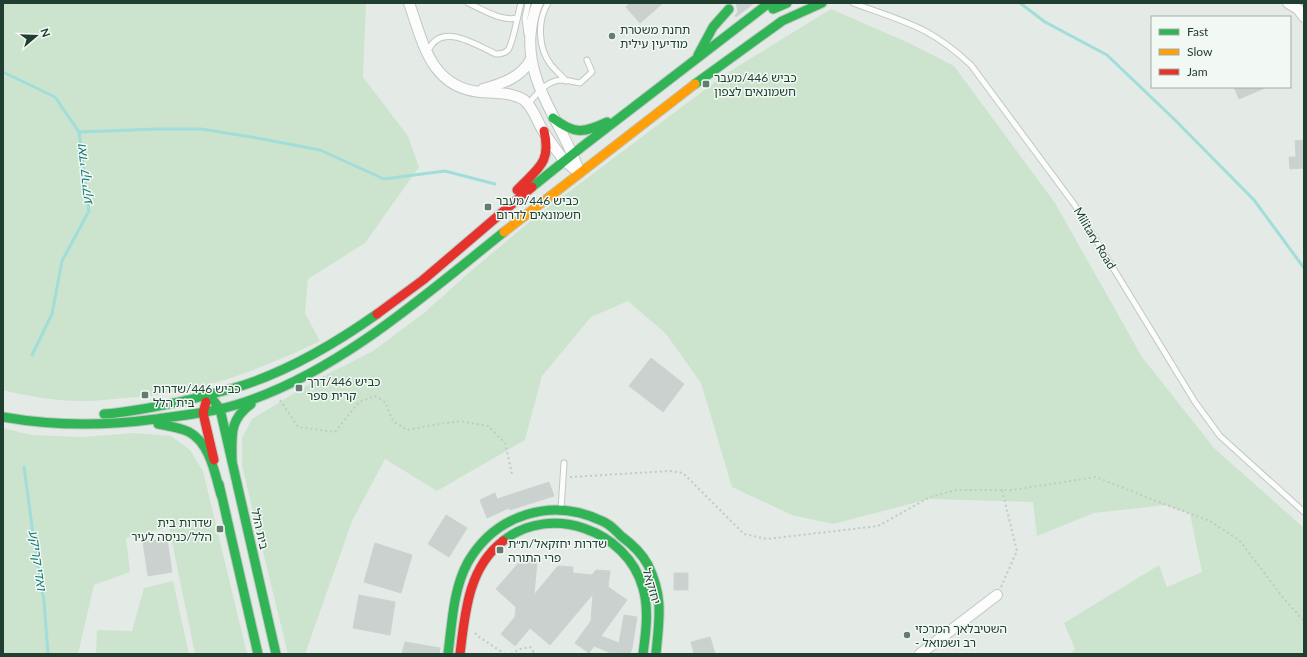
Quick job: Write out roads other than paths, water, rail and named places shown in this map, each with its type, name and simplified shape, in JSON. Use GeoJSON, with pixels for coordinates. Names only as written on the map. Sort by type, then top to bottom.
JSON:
{"type":"FeatureCollection","features":[{"type":"Feature","properties":{"kind":"main road"},"geometry":{"type":"LineString","coordinates":[[3,408],[47,415],[69,416],[142,410],[208,395],[274,373],[318,352],[342,338],[397,300],[565,162],[685,68],[759,3]]}},
{"type":"Feature","properties":{"kind":"main road"},"geometry":{"type":"LineString","coordinates":[[685,68],[709,53],[771,6],[782,3]]}},
{"type":"Feature","properties":{"kind":"main road"},"geometry":{"type":"LineString","coordinates":[[771,6],[787,3]]}},
{"type":"Feature","properties":{"kind":"main road"},"geometry":{"type":"LineString","coordinates":[[3,417],[46,424],[72,426],[141,422],[203,413],[239,404],[274,391],[333,360],[379,331],[579,172],[760,36],[782,21],[822,3]]}},
{"type":"Feature","properties":{"kind":"main road"},"geometry":{"type":"LineString","coordinates":[[696,58],[713,27],[729,9]]}},
{"type":"Feature","properties":{"kind":"main road"},"geometry":{"type":"LineString","coordinates":[[553,118],[565,128],[576,132],[588,130],[630,111]]}},
{"type":"Feature","properties":{"kind":"main road"},"geometry":{"type":"LineString","coordinates":[[468,243],[542,164],[546,153],[547,144],[544,131]]}},
{"type":"Feature","properties":{"kind":"main road"},"geometry":{"type":"LineString","coordinates":[[208,395],[220,409]]}},
{"type":"Feature","properties":{"kind":"main road"},"geometry":{"type":"LineString","coordinates":[[208,395],[203,413],[221,495],[240,565],[258,654]]}},
{"type":"Feature","properties":{"kind":"main road"},"geometry":{"type":"LineString","coordinates":[[232,460],[232,426],[235,417],[244,408],[261,396]]}},
{"type":"Feature","properties":{"kind":"main road","name":"בית הלל"},"geometry":{"type":"LineString","coordinates":[[220,409],[253,562],[276,654]]}},
{"type":"Feature","properties":{"kind":"main road"},"geometry":{"type":"LineString","coordinates":[[141,422],[171,426],[183,429],[193,434],[201,443],[207,454],[221,495]]}},
{"type":"Feature","properties":{"kind":"main road"},"geometry":{"type":"LineString","coordinates":[[560,522],[561,510]]}},
{"type":"Feature","properties":{"kind":"main road"},"geometry":{"type":"LineString","coordinates":[[448,654],[456,597],[468,562],[479,546],[490,534],[516,516],[533,512],[561,510],[586,514],[603,522],[632,544],[645,560],[658,596],[660,612],[656,654]]}},
{"type":"Feature","properties":{"kind":"main road","name":"יחזקאל"},"geometry":{"type":"LineString","coordinates":[[460,654],[468,600],[472,586],[480,568],[489,554],[498,543],[521,528],[535,524],[560,522],[567,522],[582,526],[597,532],[623,552],[634,566],[642,584],[647,614],[643,654]]}},
{"type":"Feature","properties":{"kind":"street"},"geometry":{"type":"LineString","coordinates":[[409,3],[433,65],[448,80],[457,86],[475,91],[506,94],[523,99],[528,104],[565,162],[579,172]]}},
{"type":"Feature","properties":{"kind":"street"},"geometry":{"type":"LineString","coordinates":[[475,91],[492,87],[509,80],[525,69],[530,54],[532,19],[538,3]]}},
{"type":"Feature","properties":{"kind":"street"},"geometry":{"type":"LineString","coordinates":[[1288,3],[1298,9],[1304,17]]}},
{"type":"Feature","properties":{"kind":"street"},"geometry":{"type":"LineString","coordinates":[[530,54],[540,90],[553,118],[574,155],[579,172]]}},
{"type":"Feature","properties":{"kind":"street"},"geometry":{"type":"LineString","coordinates":[[920,654],[997,595]]}},
{"type":"Feature","properties":{"kind":"lane"},"geometry":{"type":"LineString","coordinates":[[468,3],[500,17],[510,20],[517,18]]}},
{"type":"Feature","properties":{"kind":"lane"},"geometry":{"type":"LineString","coordinates":[[427,52],[434,42],[448,35],[496,54],[502,54],[508,50],[512,44],[521,3]]}},
{"type":"Feature","properties":{"kind":"lane"},"geometry":{"type":"LineString","coordinates":[[528,3],[525,18],[530,54]]}},
{"type":"Feature","properties":{"kind":"lane"},"geometry":{"type":"LineString","coordinates":[[548,3],[544,10],[540,31],[544,49],[551,64],[566,81]]}},
{"type":"Feature","properties":{"kind":"lane","name":"Military Road"},"geometry":{"type":"LineString","coordinates":[[853,3],[924,30],[942,41],[971,65],[1074,204],[1206,419],[1220,436],[1304,512]]}},
{"type":"Feature","properties":{"kind":"lane"},"geometry":{"type":"LineString","coordinates":[[528,104],[540,90],[552,82],[561,80],[580,83],[592,72],[587,60]]}},
{"type":"Feature","properties":{"kind":"lane"},"geometry":{"type":"LineString","coordinates":[[561,510],[564,463]]}},
{"type":"Feature","properties":{"kind":"waterway"},"geometry":{"type":"LineString","coordinates":[[1020,3],[1045,22],[1107,55],[1175,120],[1254,200],[1304,268]]}},
{"type":"Feature","properties":{"kind":"waterway","name":"ואדי קריקע"},"geometry":{"type":"LineString","coordinates":[[3,72],[55,97],[79,132],[89,211],[62,261],[52,314],[32,355]]}},
{"type":"Feature","properties":{"kind":"waterway"},"geometry":{"type":"LineString","coordinates":[[79,132],[201,129],[320,150],[384,179],[445,171],[495,184]]}},
{"type":"Feature","properties":{"kind":"waterway","name":"ואדי קריקע"},"geometry":{"type":"LineString","coordinates":[[24,467],[44,601],[48,654]]}},
{"type":"Feature","properties":{"kind":"place","name":"תחנת משטרת מודיעין עילית"},"geometry":{"type":"Point","coordinates":[612,36]}},
{"type":"Feature","properties":{"kind":"place","name":"כביש 446/מעבר חשמונאים לצפון"},"geometry":{"type":"Point","coordinates":[706,84]}},
{"type":"Feature","properties":{"kind":"place","name":"כביש 446/מעבר חשמונאים לדרום"},"geometry":{"type":"Point","coordinates":[488,207]}},
{"type":"Feature","properties":{"kind":"place","name":"כביש 446/דרך קרית ספר"},"geometry":{"type":"Point","coordinates":[299,388]}},
{"type":"Feature","properties":{"kind":"place","name":"כביש 446/שדרות בית הלל"},"geometry":{"type":"Point","coordinates":[145,395]}},
{"type":"Feature","properties":{"kind":"place","name":"שדרות בית הלל/כניסה לעיר"},"geometry":{"type":"Point","coordinates":[220,529]}},
{"type":"Feature","properties":{"kind":"place","name":"שדרות יחזקאל/ת״ת פרי התורה"},"geometry":{"type":"Point","coordinates":[500,550]}},
{"type":"Feature","properties":{"kind":"place","name":"השטיבלאך המרכזי - רב ושמואל"},"geometry":{"type":"Point","coordinates":[907,635]}}]}
